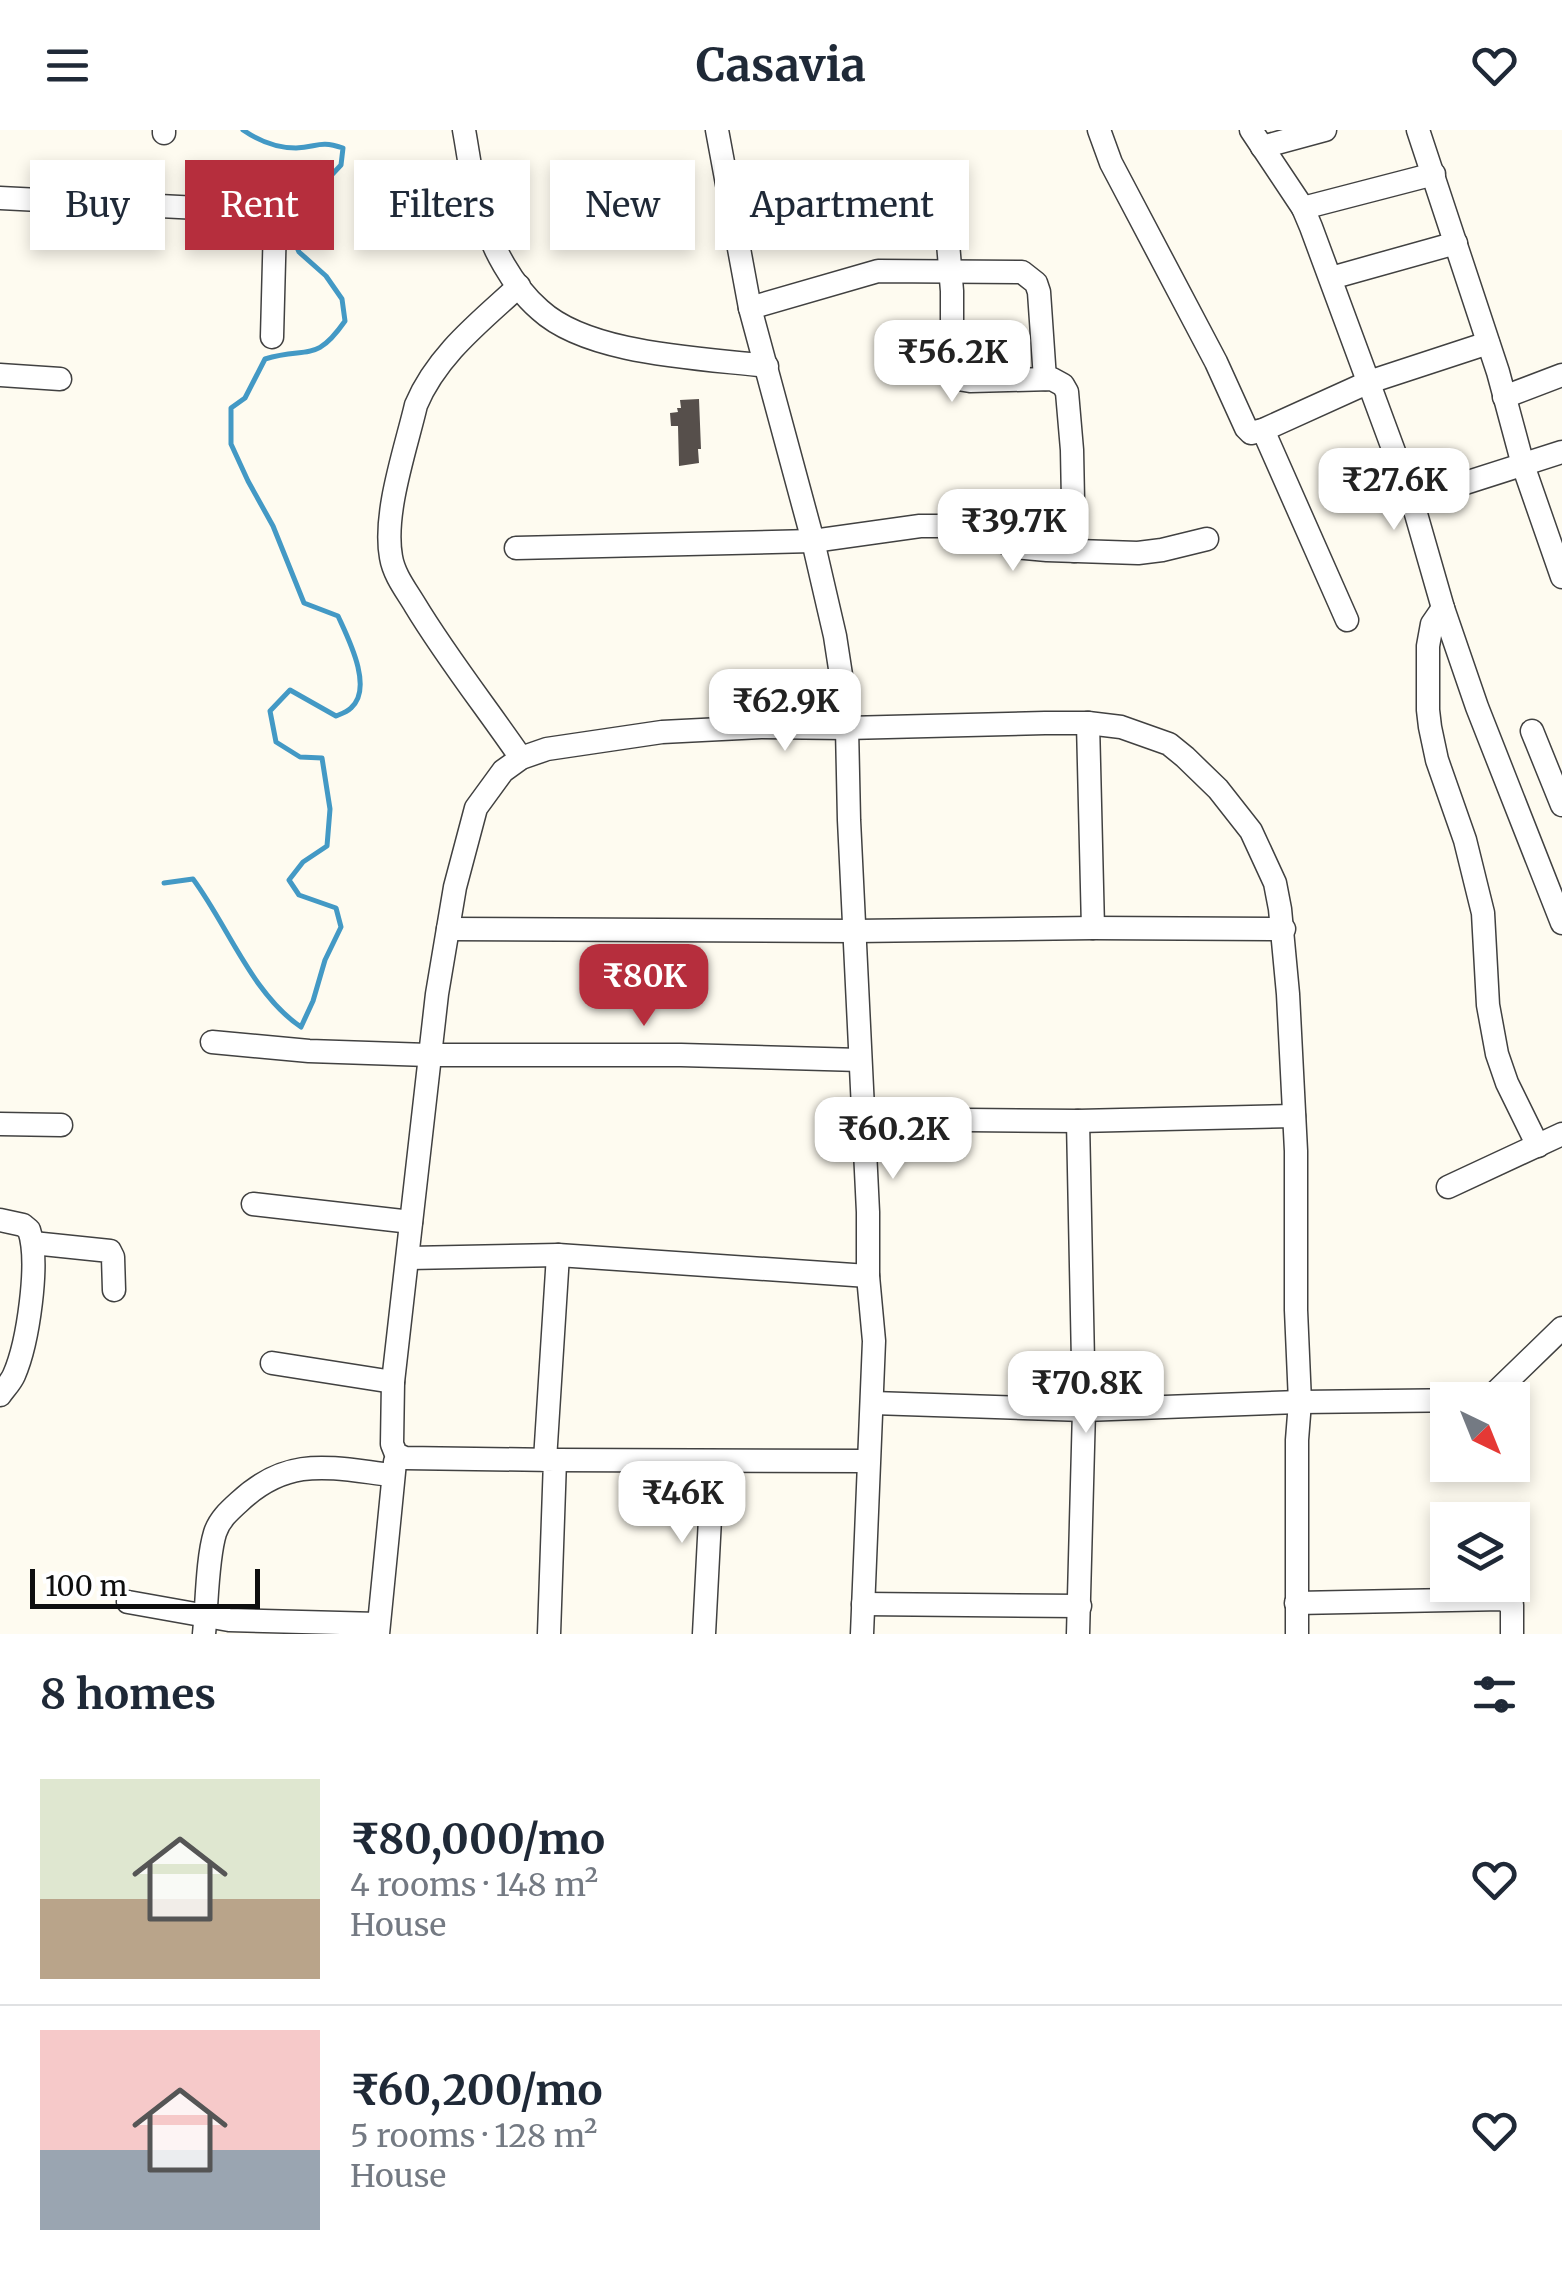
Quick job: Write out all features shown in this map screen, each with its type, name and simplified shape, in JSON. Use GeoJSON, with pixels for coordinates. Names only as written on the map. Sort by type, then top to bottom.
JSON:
{"type":"FeatureCollection","features":[{"type":"Feature","properties":{"kind":"street"},"geometry":{"type":"LineString","coordinates":[[464,130],[479,208],[495,247],[518,286],[540,310],[577,333],[611,345],[767,366]]}},
{"type":"Feature","properties":{"kind":"street"},"geometry":{"type":"LineString","coordinates":[[716,130],[750,308],[835,636],[847,728],[868,1276],[874,1340],[862,1634]]}},
{"type":"Feature","properties":{"kind":"street"},"geometry":{"type":"LineString","coordinates":[[1098,130],[1111,163],[1216,362],[1246,428],[1254,433],[1369,382],[1488,344]]}},
{"type":"Feature","properties":{"kind":"street"},"geometry":{"type":"LineString","coordinates":[[1325,130],[1257,139],[1303,208],[1331,278],[1412,500],[1477,707],[1562,923]]}},
{"type":"Feature","properties":{"kind":"street"},"geometry":{"type":"LineString","coordinates":[[1418,130],[1523,465],[1551,512],[1562,577]]}},
{"type":"Feature","properties":{"kind":"street"},"geometry":{"type":"LineString","coordinates":[[1303,208],[1434,174]]}},
{"type":"Feature","properties":{"kind":"street"},"geometry":{"type":"LineString","coordinates":[[0,198],[270,215],[274,224],[272,336]]}},
{"type":"Feature","properties":{"kind":"street"},"geometry":{"type":"LineString","coordinates":[[1331,278],[1456,243]]}},
{"type":"Feature","properties":{"kind":"street"},"geometry":{"type":"LineString","coordinates":[[947,250],[952,368],[958,380],[1058,380],[1067,392],[1074,551]]}},
{"type":"Feature","properties":{"kind":"street"},"geometry":{"type":"LineString","coordinates":[[750,308],[878,272],[1022,272],[1036,283],[1038,292],[1045,379]]}},
{"type":"Feature","properties":{"kind":"street"},"geometry":{"type":"LineString","coordinates":[[518,286],[452,349],[423,389],[392,507],[390,554],[399,579],[426,624],[521,758]]}},
{"type":"Feature","properties":{"kind":"street"},"geometry":{"type":"LineString","coordinates":[[0,375],[60,379]]}},
{"type":"Feature","properties":{"kind":"street"},"geometry":{"type":"LineString","coordinates":[[1504,397],[1562,376]]}},
{"type":"Feature","properties":{"kind":"street"},"geometry":{"type":"LineString","coordinates":[[1262,430],[1346,620]]}},
{"type":"Feature","properties":{"kind":"street"},"geometry":{"type":"LineString","coordinates":[[1412,500],[1562,452]]}},
{"type":"Feature","properties":{"kind":"street"},"geometry":{"type":"LineString","coordinates":[[516,548],[813,541],[920,526],[982,532],[1014,547],[1074,551],[1150,552],[1207,538]]}},
{"type":"Feature","properties":{"kind":"street"},"geometry":{"type":"LineString","coordinates":[[1443,608],[1432,624],[1428,646],[1430,726],[1437,760],[1465,840],[1482,912],[1488,1004],[1497,1054],[1538,1146]]}},
{"type":"Feature","properties":{"kind":"street"},"geometry":{"type":"LineString","coordinates":[[1088,724],[1093,928]]}},
{"type":"Feature","properties":{"kind":"street"},"geometry":{"type":"LineString","coordinates":[[128,1602],[205,1626],[266,1622],[378,1629],[394,1465],[393,1382],[428,1055],[455,887],[476,808],[503,771],[521,758],[547,749],[662,732],[1088,724],[1136,731],[1169,744],[1185,756],[1252,830],[1275,883],[1284,929],[1294,1116],[1300,1402],[1296,1634]]}},
{"type":"Feature","properties":{"kind":"street"},"geometry":{"type":"LineString","coordinates":[[1532,730],[1562,805]]}},
{"type":"Feature","properties":{"kind":"street"},"geometry":{"type":"LineString","coordinates":[[448,929],[1284,929]]}},
{"type":"Feature","properties":{"kind":"street"},"geometry":{"type":"LineString","coordinates":[[212,1042],[309,1052],[860,1060]]}},
{"type":"Feature","properties":{"kind":"street"},"geometry":{"type":"LineString","coordinates":[[864,1119],[1294,1116]]}},
{"type":"Feature","properties":{"kind":"street"},"geometry":{"type":"LineString","coordinates":[[1078,1120],[1084,1410],[1078,1634]]}},
{"type":"Feature","properties":{"kind":"street"},"geometry":{"type":"LineString","coordinates":[[0,1124],[62,1124]]}},
{"type":"Feature","properties":{"kind":"street"},"geometry":{"type":"LineString","coordinates":[[1448,1187],[1562,1134]]}},
{"type":"Feature","properties":{"kind":"street"},"geometry":{"type":"LineString","coordinates":[[253,1204],[411,1222]]}},
{"type":"Feature","properties":{"kind":"street"},"geometry":{"type":"LineString","coordinates":[[0,1220],[29,1230],[34,1262],[19,1360],[0,1395]]}},
{"type":"Feature","properties":{"kind":"street"},"geometry":{"type":"LineString","coordinates":[[33,1244],[110,1252],[114,1290]]}},
{"type":"Feature","properties":{"kind":"street"},"geometry":{"type":"LineString","coordinates":[[408,1258],[558,1255],[868,1276]]}},
{"type":"Feature","properties":{"kind":"street"},"geometry":{"type":"LineString","coordinates":[[549,1634],[550,1460],[558,1255]]}},
{"type":"Feature","properties":{"kind":"street"},"geometry":{"type":"LineString","coordinates":[[1500,1382],[1562,1328]]}},
{"type":"Feature","properties":{"kind":"street"},"geometry":{"type":"LineString","coordinates":[[272,1362],[393,1382]]}},
{"type":"Feature","properties":{"kind":"street"},"geometry":{"type":"LineString","coordinates":[[873,1404],[1084,1410],[1430,1398]]}},
{"type":"Feature","properties":{"kind":"street"},"geometry":{"type":"LineString","coordinates":[[205,1626],[215,1534],[227,1514],[253,1488],[294,1469],[394,1465],[406,1458],[868,1461]]}},
{"type":"Feature","properties":{"kind":"street"},"geometry":{"type":"LineString","coordinates":[[704,1634],[713,1461]]}},
{"type":"Feature","properties":{"kind":"street"},"geometry":{"type":"LineString","coordinates":[[1296,1603],[1503,1599],[1512,1605],[1512,1634]]}},
{"type":"Feature","properties":{"kind":"street"},"geometry":{"type":"LineString","coordinates":[[864,1604],[1080,1606]]}},
{"type":"Feature","properties":{"kind":"building"},"geometry":{"type":"Polygon","coordinates":[[[699,399],[699,463],[679,466],[678,426],[671,426],[670,413],[678,412],[680,400],[699,399]]]}},
{"type":"Feature","properties":{"kind":"waterway"},"geometry":{"type":"LineString","coordinates":[[164,883],[193,879],[268,997],[301,1027],[341,927],[336,908],[299,895],[289,880],[303,862],[327,846],[330,809],[322,758],[300,757],[276,742],[270,711],[290,690],[336,716],[357,699],[360,676],[338,616],[304,603],[273,526],[231,444],[231,408],[245,398],[265,359],[318,348],[345,321],[342,299],[326,276],[299,252],[290,232],[294,215],[341,165],[343,148],[323,144],[281,147],[243,130]]}}]}
